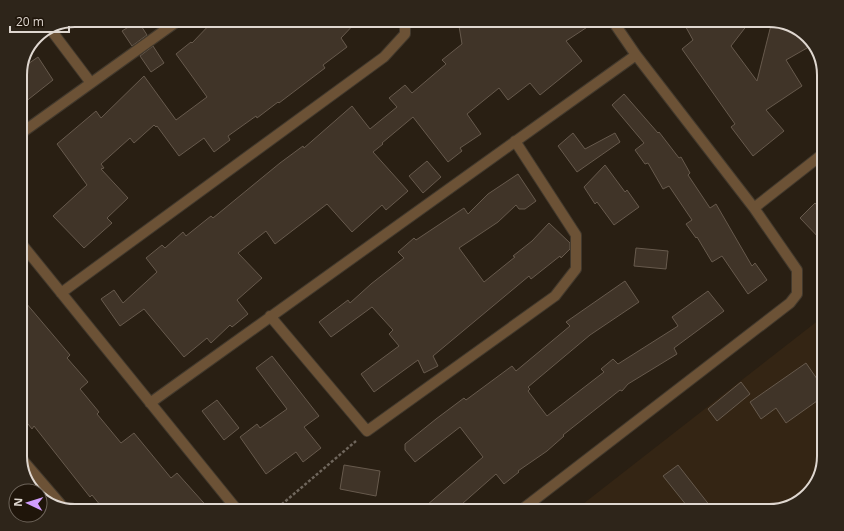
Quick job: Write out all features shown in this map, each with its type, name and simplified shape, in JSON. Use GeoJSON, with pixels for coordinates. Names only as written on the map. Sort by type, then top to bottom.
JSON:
{"type":"FeatureCollection","features":[{"type":"Feature","properties":{"kind":"street"},"geometry":{"type":"LineString","coordinates":[[27,129],[169,27]]}},
{"type":"Feature","properties":{"kind":"street"},"geometry":{"type":"LineString","coordinates":[[61,293],[384,57],[405,34],[405,27]]}},
{"type":"Feature","properties":{"kind":"street"},"geometry":{"type":"LineString","coordinates":[[529,504],[790,303],[797,294],[796,270],[754,208],[636,55],[617,27]]}},
{"type":"Feature","properties":{"kind":"street"},"geometry":{"type":"LineString","coordinates":[[53,33],[91,83]]}},
{"type":"Feature","properties":{"kind":"street"},"geometry":{"type":"LineString","coordinates":[[150,403],[636,55]]}},
{"type":"Feature","properties":{"kind":"street"},"geometry":{"type":"LineString","coordinates":[[270,316],[367,431],[555,296],[576,269],[576,235],[515,141]]}},
{"type":"Feature","properties":{"kind":"street"},"geometry":{"type":"LineString","coordinates":[[754,208],[817,158]]}},
{"type":"Feature","properties":{"kind":"street"},"geometry":{"type":"LineString","coordinates":[[27,251],[232,504]]}},
{"type":"Feature","properties":{"kind":"street"},"geometry":{"type":"LineString","coordinates":[[28,466],[57,500]]}},
{"type":"Feature","properties":{"kind":"path"},"geometry":{"type":"LineString","coordinates":[[282,504],[367,431]]}},
{"type":"Feature","properties":{"kind":"shaded area"},"geometry":{"type":"Polygon","coordinates":[[[817,321],[817,463],[811,480],[803,490],[793,498],[776,504],[583,504],[817,321]]]}},
{"type":"Feature","properties":{"kind":"building"},"geometry":{"type":"Polygon","coordinates":[[[128,27],[142,27],[147,35],[132,46],[122,31],[128,27]]]}},
{"type":"Feature","properties":{"kind":"building"},"geometry":{"type":"Polygon","coordinates":[[[207,27],[351,27],[341,38],[347,47],[323,65],[325,68],[279,103],[278,102],[257,118],[256,116],[228,136],[230,140],[214,152],[204,138],[179,156],[157,126],[156,127],[154,125],[134,143],[130,138],[101,164],[104,168],[101,169],[128,198],[107,218],[112,223],[84,248],[53,216],[87,185],[57,144],[96,111],[101,118],[144,76],[176,120],[207,97],[176,54],[191,42],[192,43],[207,27]]]}},
{"type":"Feature","properties":{"kind":"building"},"geometry":{"type":"Polygon","coordinates":[[[459,27],[587,27],[566,41],[582,61],[540,95],[530,83],[508,100],[499,88],[467,114],[481,134],[460,148],[462,151],[448,162],[413,117],[382,143],[383,144],[373,152],[408,191],[386,210],[382,205],[352,232],[327,204],[275,244],[266,231],[238,253],[262,278],[237,300],[248,314],[232,327],[230,325],[211,343],[207,338],[184,357],[144,309],[120,326],[101,299],[114,290],[123,303],[157,272],[146,258],[162,245],[165,248],[183,232],[186,236],[211,216],[213,218],[280,163],[303,146],[304,148],[352,106],[370,129],[397,107],[389,98],[405,85],[412,93],[446,64],[442,60],[462,44],[459,27]]]}},
{"type":"Feature","properties":{"kind":"building"},"geometry":{"type":"Polygon","coordinates":[[[686,27],[746,27],[731,46],[757,81],[770,27],[776,27],[793,33],[808,47],[786,60],[802,86],[766,110],[784,131],[753,156],[731,127],[735,124],[682,49],[693,40],[686,27]]]}},
{"type":"Feature","properties":{"kind":"building"},"geometry":{"type":"Polygon","coordinates":[[[153,46],[164,63],[151,72],[140,56],[153,46]]]}},
{"type":"Feature","properties":{"kind":"building"},"geometry":{"type":"Polygon","coordinates":[[[38,57],[53,80],[27,100],[27,72],[29,63],[38,57]]]}},
{"type":"Feature","properties":{"kind":"building"},"geometry":{"type":"Polygon","coordinates":[[[624,94],[658,133],[659,132],[679,158],[681,157],[690,173],[688,175],[710,208],[716,204],[752,266],[755,263],[767,280],[748,294],[722,256],[712,262],[697,237],[696,238],[686,224],[692,220],[669,186],[663,189],[648,163],[645,164],[635,150],[644,143],[612,105],[624,94]]]}},
{"type":"Feature","properties":{"kind":"building"},"geometry":{"type":"Polygon","coordinates":[[[573,133],[585,149],[615,133],[620,142],[577,172],[558,146],[573,133]]]}},
{"type":"Feature","properties":{"kind":"building"},"geometry":{"type":"Polygon","coordinates":[[[427,161],[441,177],[423,193],[409,176],[427,161]]]}},
{"type":"Feature","properties":{"kind":"building"},"geometry":{"type":"Polygon","coordinates":[[[605,165],[625,192],[627,190],[639,207],[614,225],[597,202],[595,204],[584,187],[605,165]]]}},
{"type":"Feature","properties":{"kind":"building"},"geometry":{"type":"Polygon","coordinates":[[[518,174],[536,201],[525,209],[519,209],[516,205],[498,222],[459,248],[484,282],[515,257],[513,256],[532,241],[549,223],[570,243],[570,249],[561,258],[560,256],[531,279],[529,276],[433,356],[438,366],[424,373],[418,360],[374,392],[361,374],[399,346],[389,334],[393,330],[372,307],[331,337],[319,322],[348,300],[350,303],[404,258],[398,252],[414,238],[416,240],[464,208],[468,214],[488,194],[518,174]]]}},
{"type":"Feature","properties":{"kind":"building"},"geometry":{"type":"Polygon","coordinates":[[[815,203],[817,205],[817,236],[800,218],[815,203]]]}},
{"type":"Feature","properties":{"kind":"building"},"geometry":{"type":"Polygon","coordinates":[[[636,248],[668,251],[666,269],[634,266],[636,248]]]}},
{"type":"Feature","properties":{"kind":"building"},"geometry":{"type":"Polygon","coordinates":[[[625,281],[639,302],[590,335],[528,387],[530,389],[528,391],[547,416],[604,372],[601,369],[613,359],[618,364],[678,326],[672,317],[708,291],[724,311],[674,348],[677,354],[628,384],[622,391],[620,390],[563,435],[564,436],[547,451],[518,471],[519,472],[504,484],[496,474],[462,504],[428,504],[483,457],[460,427],[415,462],[405,450],[405,444],[464,398],[466,400],[512,366],[516,371],[570,326],[566,322],[625,281]]]}},
{"type":"Feature","properties":{"kind":"building"},"geometry":{"type":"Polygon","coordinates":[[[27,304],[70,355],[67,358],[88,382],[80,389],[99,412],[97,414],[121,443],[134,433],[171,478],[177,473],[205,504],[99,504],[92,495],[90,497],[34,426],[32,429],[27,423],[27,304]]]}},
{"type":"Feature","properties":{"kind":"building"},"geometry":{"type":"Polygon","coordinates":[[[272,356],[319,416],[304,427],[321,448],[303,462],[296,452],[266,474],[240,437],[257,424],[260,428],[287,409],[256,368],[272,356]]]}},
{"type":"Feature","properties":{"kind":"building"},"geometry":{"type":"Polygon","coordinates":[[[806,363],[817,379],[817,401],[786,423],[776,408],[761,419],[750,402],[806,363]]]}},
{"type":"Feature","properties":{"kind":"building"},"geometry":{"type":"Polygon","coordinates":[[[741,382],[750,394],[717,421],[708,409],[741,382]]]}},
{"type":"Feature","properties":{"kind":"building"},"geometry":{"type":"Polygon","coordinates":[[[217,400],[239,428],[224,440],[202,411],[217,400]]]}},
{"type":"Feature","properties":{"kind":"building"},"geometry":{"type":"Polygon","coordinates":[[[344,465],[380,471],[376,496],[340,489],[344,465]]]}},
{"type":"Feature","properties":{"kind":"building"},"geometry":{"type":"Polygon","coordinates":[[[678,465],[709,504],[685,504],[663,476],[678,465]]]}}]}
